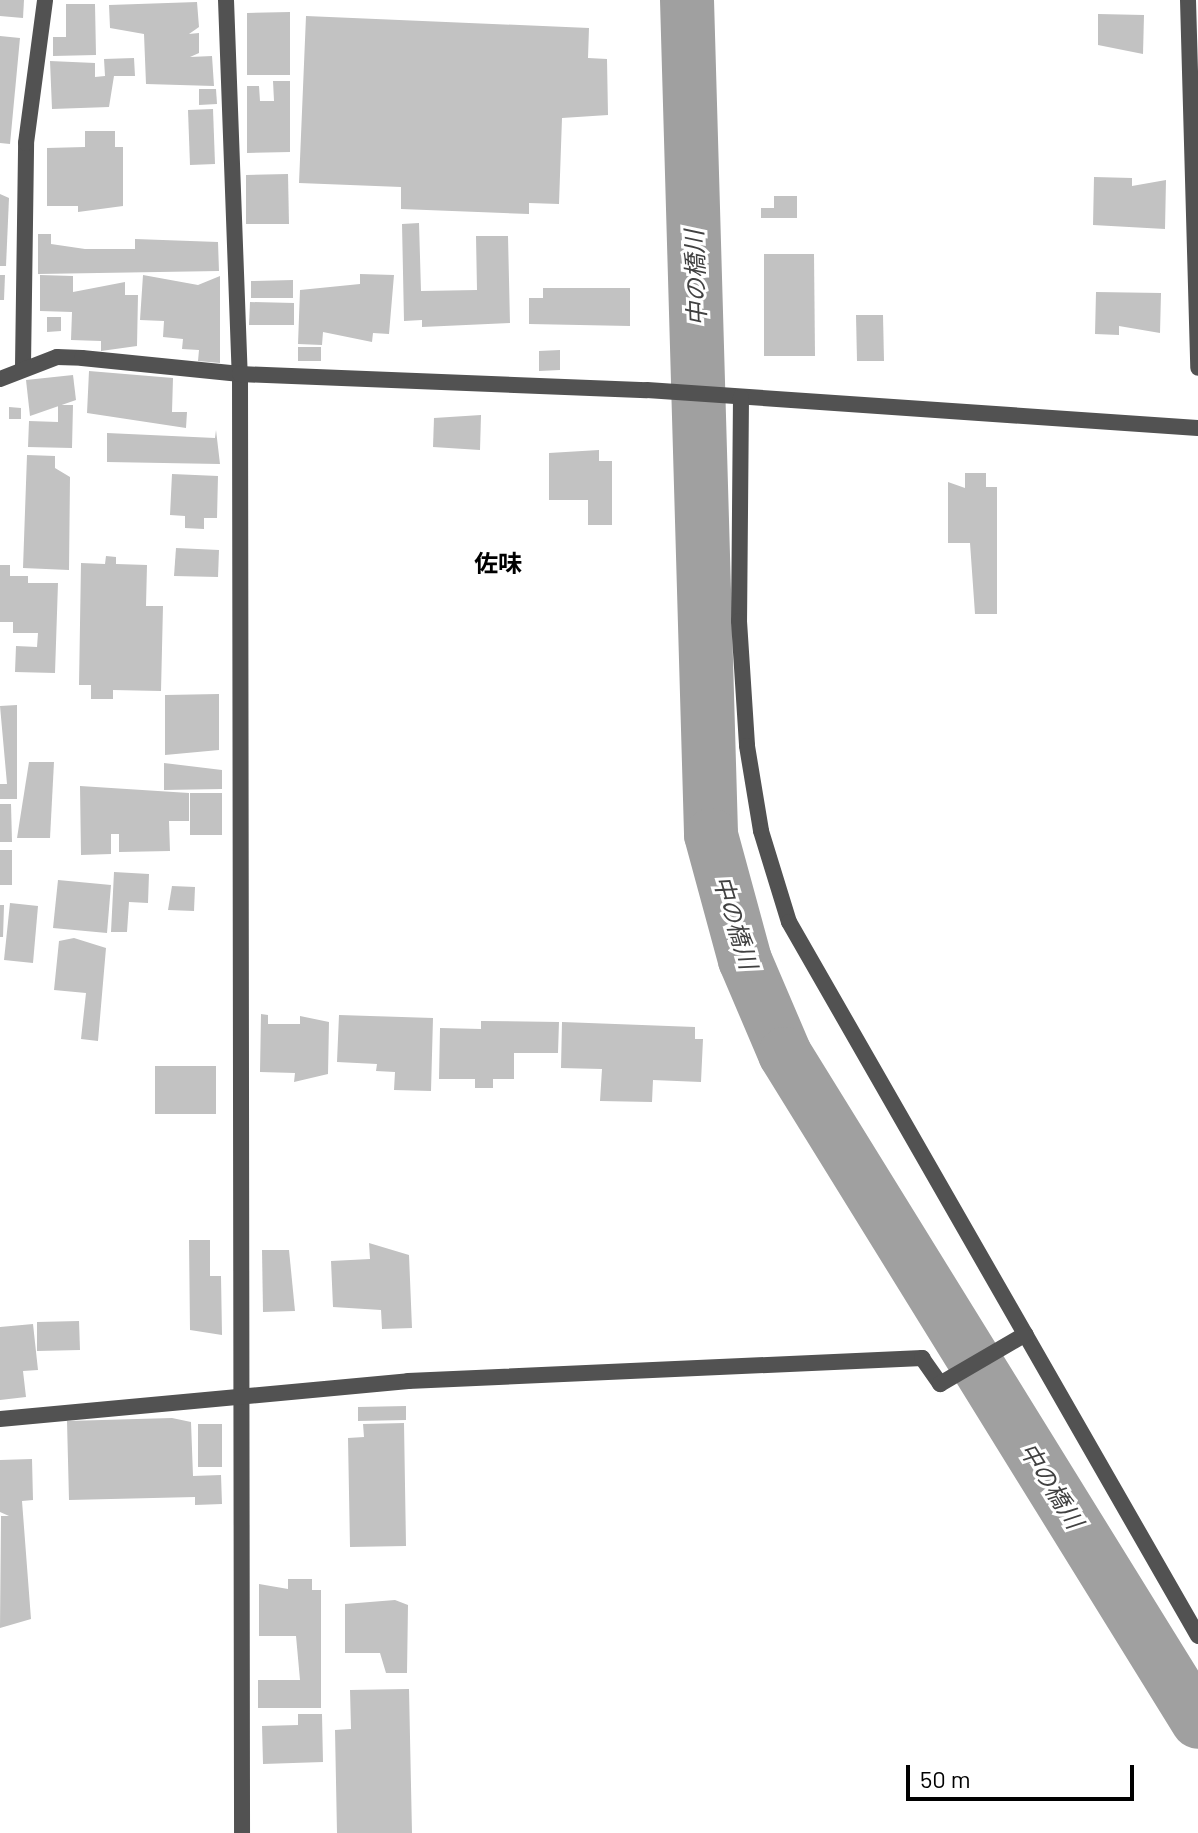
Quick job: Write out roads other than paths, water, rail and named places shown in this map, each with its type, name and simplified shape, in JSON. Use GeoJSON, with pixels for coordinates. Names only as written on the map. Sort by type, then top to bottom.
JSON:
{"type":"FeatureCollection","features":[{"type":"Feature","properties":{"kind":"street"},"geometry":{"type":"LineString","coordinates":[[23,366],[26,143],[45,0]]}},
{"type":"Feature","properties":{"kind":"street"},"geometry":{"type":"LineString","coordinates":[[226,0],[240,374],[242,1833]]}},
{"type":"Feature","properties":{"kind":"street"},"geometry":{"type":"LineString","coordinates":[[1188,0],[1198,368]]}},
{"type":"Feature","properties":{"kind":"street"},"geometry":{"type":"LineString","coordinates":[[0,379],[23,366],[57,357],[240,374],[647,390],[1198,428]]}},
{"type":"Feature","properties":{"kind":"street"},"geometry":{"type":"LineString","coordinates":[[741,397],[739,621],[747,746],[766,846],[789,922],[1023,1336],[1198,1636]]}},
{"type":"Feature","properties":{"kind":"street"},"geometry":{"type":"LineString","coordinates":[[0,1419],[408,1381],[922,1358],[940,1384],[1023,1336]]}},
{"type":"Feature","properties":{"kind":"waterway","name":"中の橋川"},"geometry":{"type":"LineString","coordinates":[[687,0],[711,835],[745,960],[785,1054],[1198,1722]]}},
{"type":"Feature","properties":{"kind":"district","name":"佐味"},"geometry":{"type":"Point","coordinates":[498,563]}}]}
